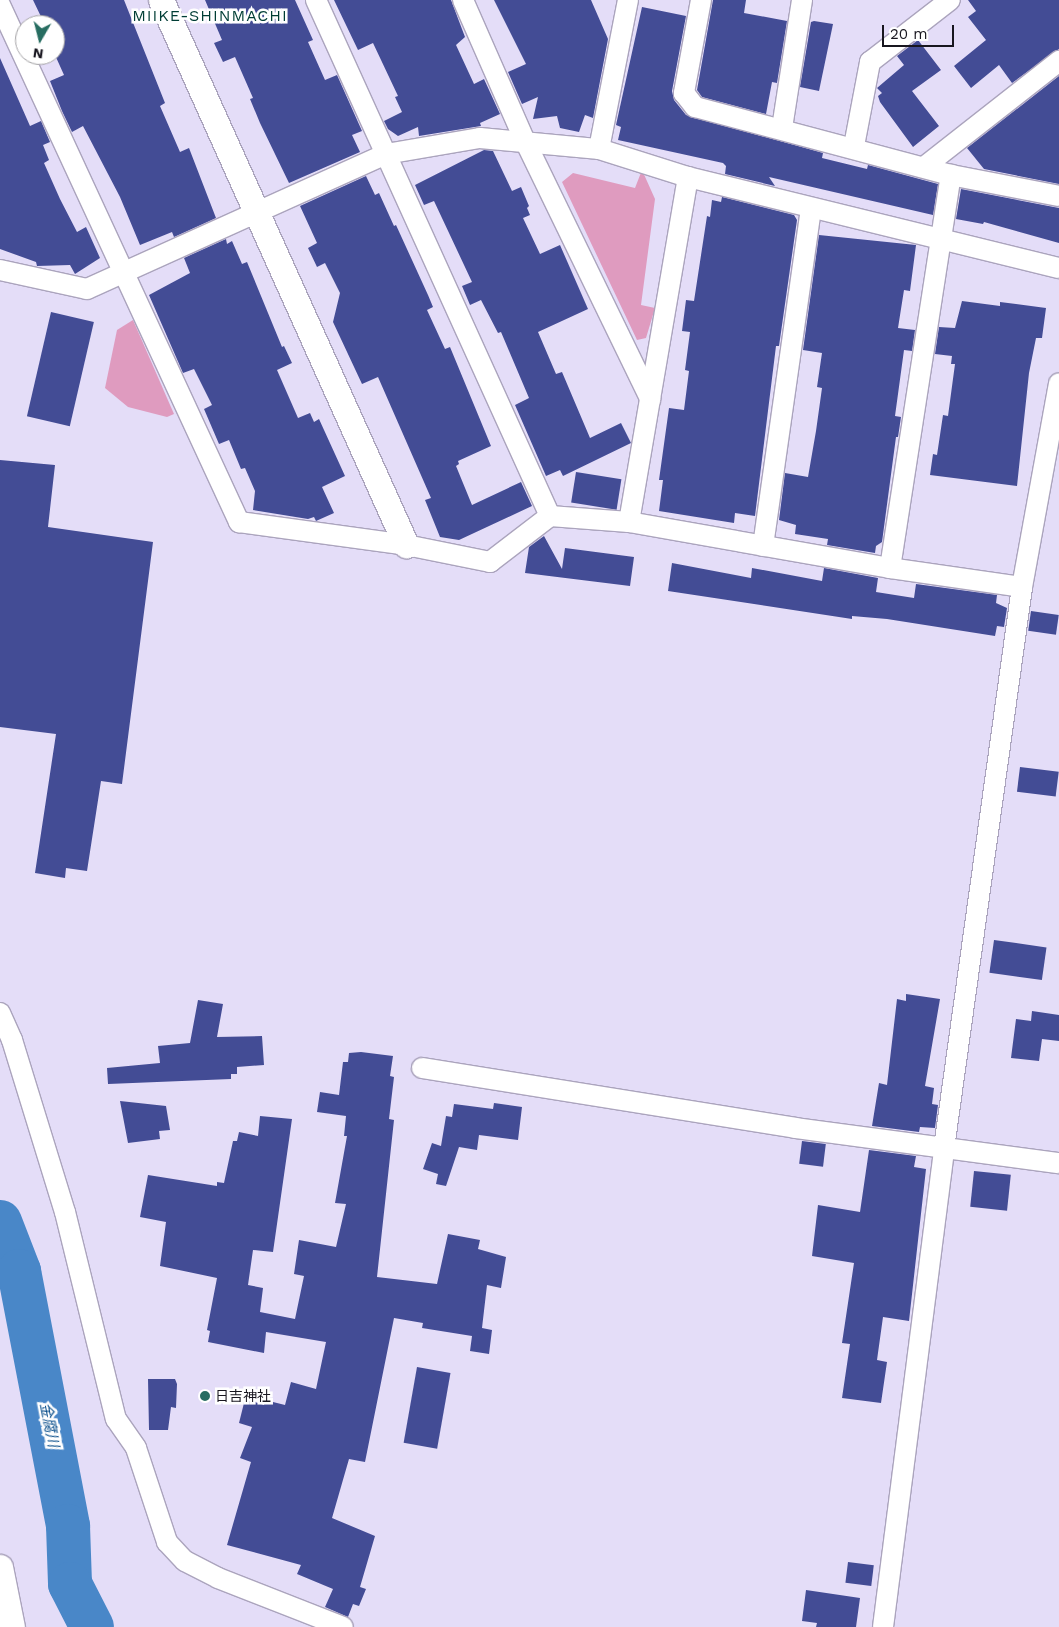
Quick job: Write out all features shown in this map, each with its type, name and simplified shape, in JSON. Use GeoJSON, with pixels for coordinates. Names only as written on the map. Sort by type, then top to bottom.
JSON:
{"type":"FeatureCollection","features":[{"type":"Feature","properties":{"kind":"street"},"geometry":{"type":"LineString","coordinates":[[161,0],[406,546]]}},
{"type":"Feature","properties":{"kind":"street"},"geometry":{"type":"LineString","coordinates":[[316,0],[550,516]]}},
{"type":"Feature","properties":{"kind":"street"},"geometry":{"type":"LineString","coordinates":[[463,0],[525,141],[650,399]]}},
{"type":"Feature","properties":{"kind":"street"},"geometry":{"type":"LineString","coordinates":[[613,0],[624,23]]}},
{"type":"Feature","properties":{"kind":"street"},"geometry":{"type":"LineString","coordinates":[[599,149],[628,0]]}},
{"type":"Feature","properties":{"kind":"street"},"geometry":{"type":"LineString","coordinates":[[701,0],[684,94],[696,106],[854,146],[951,175],[1059,196]]}},
{"type":"Feature","properties":{"kind":"street"},"geometry":{"type":"LineString","coordinates":[[782,128],[802,0]]}},
{"type":"Feature","properties":{"kind":"street"},"geometry":{"type":"LineString","coordinates":[[854,146],[870,62],[950,0]]}},
{"type":"Feature","properties":{"kind":"street"},"geometry":{"type":"LineString","coordinates":[[0,5],[122,273],[239,522],[406,546],[490,562],[550,516],[629,522],[890,568],[1022,587]]}},
{"type":"Feature","properties":{"kind":"street"},"geometry":{"type":"LineString","coordinates":[[924,167],[1059,61]]}},
{"type":"Feature","properties":{"kind":"street"},"geometry":{"type":"LineString","coordinates":[[0,270],[87,289],[386,154],[480,138],[599,149],[688,177],[941,241],[1059,268]]}},
{"type":"Feature","properties":{"kind":"street"},"geometry":{"type":"LineString","coordinates":[[890,568],[951,175]]}},
{"type":"Feature","properties":{"kind":"street"},"geometry":{"type":"LineString","coordinates":[[629,522],[688,177]]}},
{"type":"Feature","properties":{"kind":"street"},"geometry":{"type":"LineString","coordinates":[[763,546],[811,208]]}},
{"type":"Feature","properties":{"kind":"street"},"geometry":{"type":"LineString","coordinates":[[882,1627],[944,1148],[1022,587],[1059,383]]}},
{"type":"Feature","properties":{"kind":"street"},"geometry":{"type":"LineString","coordinates":[[0,1012],[6,1042],[65,1212],[116,1419],[136,1448],[167,1542],[185,1561],[218,1578],[343,1627]]}},
{"type":"Feature","properties":{"kind":"street"},"geometry":{"type":"LineString","coordinates":[[422,1068],[785,1127],[1059,1163]]}},
{"type":"Feature","properties":{"kind":"street"},"geometry":{"type":"LineString","coordinates":[[0,1567],[12,1627]]}},
{"type":"Feature","properties":{"kind":"shaded area"},"geometry":{"type":"Polygon","coordinates":[[[642,170],[655,199],[641,305],[655,308],[646,338],[637,340],[562,182],[573,173],[635,188],[642,170]]]}},
{"type":"Feature","properties":{"kind":"shaded area"},"geometry":{"type":"Polygon","coordinates":[[[133,320],[174,414],[167,417],[128,407],[105,388],[117,330],[133,320]]]}},
{"type":"Feature","properties":{"kind":"building"},"geometry":{"type":"Polygon","coordinates":[[[33,0],[124,0],[165,103],[160,106],[180,152],[189,148],[216,218],[174,237],[172,232],[140,245],[120,197],[83,126],[72,132],[50,81],[64,75],[60,65],[65,65],[65,15],[40,15],[33,0]]]}},
{"type":"Feature","properties":{"kind":"building"},"geometry":{"type":"Polygon","coordinates":[[[205,0],[295,0],[313,40],[308,42],[325,80],[337,75],[362,131],[352,135],[360,152],[289,183],[260,123],[250,99],[253,98],[235,57],[223,62],[214,43],[222,40],[205,0]]]}},
{"type":"Feature","properties":{"kind":"building"},"geometry":{"type":"Polygon","coordinates":[[[334,0],[451,0],[465,37],[456,45],[474,84],[484,79],[500,114],[480,123],[481,126],[419,136],[418,127],[398,136],[388,129],[384,121],[402,112],[395,97],[398,96],[373,43],[358,50],[334,0]]]}},
{"type":"Feature","properties":{"kind":"building"},"geometry":{"type":"Polygon","coordinates":[[[494,0],[591,0],[608,39],[593,118],[585,115],[579,132],[560,128],[557,116],[533,119],[538,97],[522,104],[508,72],[526,64],[494,0]]]}},
{"type":"Feature","properties":{"kind":"building"},"geometry":{"type":"Polygon","coordinates":[[[713,0],[746,0],[744,13],[787,21],[777,83],[772,82],[766,114],[702,97],[697,90],[713,0]]]}},
{"type":"Feature","properties":{"kind":"building"},"geometry":{"type":"Polygon","coordinates":[[[968,0],[1059,0],[1059,49],[1012,83],[999,65],[971,88],[954,66],[986,40],[968,17],[976,11],[968,0]]]}},
{"type":"Feature","properties":{"kind":"building"},"geometry":{"type":"Polygon","coordinates":[[[642,7],[686,16],[672,91],[674,100],[686,115],[823,153],[822,158],[867,169],[868,165],[938,184],[933,215],[769,177],[775,186],[725,174],[726,166],[723,163],[618,140],[621,127],[616,125],[642,7]]]}},
{"type":"Feature","properties":{"kind":"building"},"geometry":{"type":"Polygon","coordinates":[[[811,22],[833,24],[819,91],[800,87],[811,22]]]}},
{"type":"Feature","properties":{"kind":"building"},"geometry":{"type":"Polygon","coordinates":[[[918,40],[941,70],[912,91],[939,126],[913,147],[880,102],[878,96],[882,93],[877,88],[904,65],[897,56],[918,40]]]}},
{"type":"Feature","properties":{"kind":"building"},"geometry":{"type":"Polygon","coordinates":[[[0,58],[30,126],[41,121],[50,142],[43,145],[49,160],[44,163],[60,199],[77,232],[86,227],[100,258],[75,274],[70,265],[37,266],[36,262],[0,249],[0,58]]]}},
{"type":"Feature","properties":{"kind":"building"},"geometry":{"type":"Polygon","coordinates":[[[1059,76],[1059,184],[984,169],[967,148],[1059,76]]]}},
{"type":"Feature","properties":{"kind":"building"},"geometry":{"type":"Polygon","coordinates":[[[484,150],[493,151],[512,191],[521,187],[529,206],[527,208],[530,215],[523,218],[540,254],[560,245],[588,309],[538,332],[556,374],[562,372],[590,438],[621,423],[631,443],[563,476],[560,470],[546,476],[515,405],[529,398],[501,332],[498,333],[481,300],[470,305],[462,286],[472,282],[434,201],[424,205],[415,185],[484,150]]]}},
{"type":"Feature","properties":{"kind":"building"},"geometry":{"type":"Polygon","coordinates":[[[366,176],[375,195],[379,193],[394,226],[396,225],[433,307],[427,310],[445,349],[450,347],[491,446],[458,461],[459,464],[456,466],[472,505],[521,482],[532,506],[459,540],[440,537],[425,500],[431,498],[378,377],[362,384],[333,322],[340,293],[325,263],[317,267],[308,248],[317,243],[300,206],[366,176]]]}},
{"type":"Feature","properties":{"kind":"building"},"geometry":{"type":"Polygon","coordinates":[[[961,189],[1059,208],[1059,243],[984,222],[983,224],[956,219],[961,189]]]}},
{"type":"Feature","properties":{"kind":"building"},"geometry":{"type":"Polygon","coordinates":[[[722,197],[794,215],[797,220],[779,346],[776,346],[755,516],[735,513],[734,523],[659,511],[663,480],[659,480],[669,408],[684,410],[689,371],[685,370],[690,332],[682,331],[686,300],[694,301],[707,216],[710,217],[712,200],[721,202],[722,197]]]}},
{"type":"Feature","properties":{"kind":"building"},"geometry":{"type":"Polygon","coordinates":[[[819,235],[916,245],[910,291],[904,290],[898,328],[915,330],[912,351],[904,350],[895,416],[901,417],[898,437],[896,437],[882,542],[876,546],[875,553],[827,545],[828,539],[795,534],[796,525],[779,520],[785,473],[808,477],[816,431],[822,388],[817,387],[822,353],[803,350],[819,235]]]}},
{"type":"Feature","properties":{"kind":"building"},"geometry":{"type":"Polygon","coordinates":[[[226,239],[227,244],[232,241],[242,264],[247,262],[282,347],[284,346],[292,363],[277,370],[298,418],[310,413],[314,422],[319,419],[345,476],[322,487],[334,513],[316,521],[314,517],[308,519],[253,510],[255,491],[245,468],[241,469],[229,440],[219,444],[204,409],[212,405],[194,369],[183,373],[149,295],[190,273],[184,258],[226,239]]]}},
{"type":"Feature","properties":{"kind":"building"},"geometry":{"type":"Polygon","coordinates":[[[962,301],[1000,306],[1000,302],[1046,308],[1042,338],[1036,338],[1029,373],[1017,486],[930,475],[933,454],[937,455],[943,415],[948,416],[955,364],[951,364],[952,356],[935,354],[939,327],[955,328],[962,301]]]}},
{"type":"Feature","properties":{"kind":"building"},"geometry":{"type":"Polygon","coordinates":[[[51,312],[94,322],[70,426],[27,416],[51,312]]]}},
{"type":"Feature","properties":{"kind":"building"},"geometry":{"type":"Polygon","coordinates":[[[0,460],[55,465],[48,527],[153,542],[122,784],[101,781],[87,871],[66,868],[65,878],[35,873],[56,734],[0,727],[0,460]]]}},
{"type":"Feature","properties":{"kind":"building"},"geometry":{"type":"Polygon","coordinates":[[[576,472],[621,479],[617,510],[571,503],[576,472]]]}},
{"type":"Feature","properties":{"kind":"building"},"geometry":{"type":"Polygon","coordinates":[[[544,536],[562,569],[565,548],[634,557],[630,586],[525,573],[529,547],[544,536]]]}},
{"type":"Feature","properties":{"kind":"building"},"geometry":{"type":"Polygon","coordinates":[[[672,563],[751,578],[752,568],[822,581],[824,568],[878,578],[876,592],[914,598],[916,584],[997,595],[996,603],[1007,608],[1004,627],[997,626],[995,636],[887,619],[852,616],[852,619],[668,591],[672,563]]]}},
{"type":"Feature","properties":{"kind":"building"},"geometry":{"type":"Polygon","coordinates":[[[1031,611],[1059,615],[1056,635],[1028,631],[1031,611]]]}},
{"type":"Feature","properties":{"kind":"building"},"geometry":{"type":"Polygon","coordinates":[[[1020,767],[1059,772],[1056,797],[1017,792],[1020,767]]]}},
{"type":"Feature","properties":{"kind":"building"},"geometry":{"type":"Polygon","coordinates":[[[994,940],[1046,947],[1042,980],[989,973],[994,940]]]}},
{"type":"Feature","properties":{"kind":"building"},"geometry":{"type":"Polygon","coordinates":[[[906,994],[940,999],[925,1086],[934,1088],[932,1104],[938,1105],[935,1128],[920,1127],[919,1132],[872,1126],[879,1083],[887,1085],[897,999],[906,1001],[906,994]]]}},
{"type":"Feature","properties":{"kind":"building"},"geometry":{"type":"Polygon","coordinates":[[[198,1000],[223,1004],[217,1037],[262,1036],[264,1065],[237,1067],[237,1074],[231,1074],[231,1079],[108,1084],[107,1068],[160,1063],[158,1046],[190,1043],[198,1000]]]}},
{"type":"Feature","properties":{"kind":"building"},"geometry":{"type":"Polygon","coordinates":[[[1032,1011],[1059,1015],[1059,1041],[1042,1039],[1039,1061],[1011,1058],[1016,1019],[1031,1021],[1032,1011]]]}},
{"type":"Feature","properties":{"kind":"building"},"geometry":{"type":"Polygon","coordinates":[[[361,1052],[393,1056],[390,1076],[394,1077],[389,1119],[394,1120],[377,1277],[437,1284],[448,1234],[480,1240],[478,1249],[506,1257],[501,1288],[487,1285],[482,1328],[492,1330],[489,1354],[470,1351],[472,1336],[422,1328],[423,1323],[394,1318],[365,1462],[349,1459],[332,1518],[375,1536],[360,1587],[366,1589],[359,1606],[353,1604],[348,1617],[325,1607],[333,1589],[297,1574],[301,1565],[227,1545],[251,1462],[240,1458],[252,1427],[239,1423],[245,1399],[264,1405],[265,1400],[285,1405],[291,1382],[316,1389],[326,1342],[266,1332],[264,1353],[208,1342],[210,1331],[207,1330],[217,1278],[160,1266],[166,1222],[140,1217],[148,1175],[217,1186],[217,1182],[224,1183],[233,1141],[237,1141],[239,1132],[258,1136],[260,1116],[292,1119],[273,1252],[253,1250],[248,1285],[263,1288],[260,1312],[295,1319],[304,1276],[294,1274],[299,1240],[336,1247],[346,1204],[335,1203],[347,1136],[344,1136],[346,1116],[317,1112],[320,1092],[339,1095],[343,1062],[348,1062],[349,1053],[361,1052]]]}},
{"type":"Feature","properties":{"kind":"building"},"geometry":{"type":"Polygon","coordinates":[[[120,1101],[166,1106],[170,1130],[159,1131],[160,1139],[128,1143],[120,1101]]]}},
{"type":"Feature","properties":{"kind":"building"},"geometry":{"type":"Polygon","coordinates":[[[494,1103],[522,1107],[518,1140],[479,1135],[477,1150],[459,1147],[446,1186],[436,1184],[438,1174],[423,1169],[432,1143],[441,1146],[446,1116],[452,1117],[454,1104],[493,1109],[494,1103]]]}},
{"type":"Feature","properties":{"kind":"building"},"geometry":{"type":"Polygon","coordinates":[[[802,1141],[826,1144],[823,1167],[799,1164],[802,1141]]]}},
{"type":"Feature","properties":{"kind":"building"},"geometry":{"type":"Polygon","coordinates":[[[869,1150],[916,1156],[914,1167],[926,1169],[909,1321],[883,1317],[877,1360],[887,1362],[881,1403],[842,1398],[850,1344],[842,1343],[854,1263],[812,1256],[818,1205],[860,1212],[869,1150]]]}},
{"type":"Feature","properties":{"kind":"building"},"geometry":{"type":"Polygon","coordinates":[[[974,1171],[1011,1175],[1007,1211],[970,1207],[974,1171]]]}},
{"type":"Feature","properties":{"kind":"building"},"geometry":{"type":"Polygon","coordinates":[[[417,1367],[450,1373],[437,1449],[404,1443],[417,1367]]]}},
{"type":"Feature","properties":{"kind":"building"},"geometry":{"type":"Polygon","coordinates":[[[148,1379],[175,1379],[177,1384],[176,1408],[171,1407],[168,1430],[149,1430],[148,1379]]]}},
{"type":"Feature","properties":{"kind":"building"},"geometry":{"type":"Polygon","coordinates":[[[848,1562],[874,1565],[871,1586],[845,1583],[848,1562]]]}},
{"type":"Feature","properties":{"kind":"building"},"geometry":{"type":"Polygon","coordinates":[[[806,1590],[860,1598],[856,1627],[816,1627],[817,1623],[802,1621],[806,1590]]]}},
{"type":"Feature","properties":{"kind":"waterway","name":"金腐川"},"geometry":{"type":"LineString","coordinates":[[0,1222],[19,1271],[68,1526],[70,1584],[92,1627]]}},
{"type":"Feature","properties":{"kind":"place","name":"日吉神社"},"geometry":{"type":"Point","coordinates":[205,1396]}},
{"type":"Feature","properties":{"kind":"district","name":"MIIKE-SHINMACHI"},"geometry":{"type":"Point","coordinates":[210,16]}}]}
